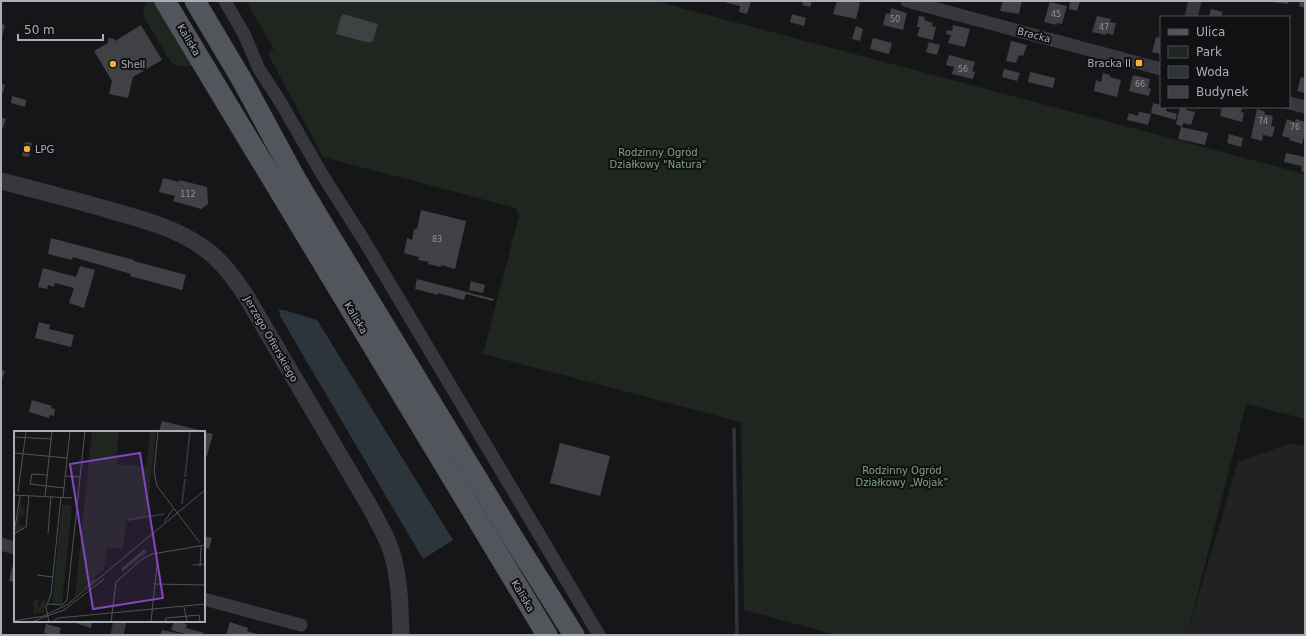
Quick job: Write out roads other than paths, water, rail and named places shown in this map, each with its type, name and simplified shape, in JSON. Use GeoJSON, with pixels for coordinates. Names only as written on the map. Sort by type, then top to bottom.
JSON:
{"type":"FeatureCollection","features":[{"type":"Feature","properties":{"kind":"main road","name":"Kaliska"},"geometry":{"type":"LineString","coordinates":[[165,1],[547,635]]}},
{"type":"Feature","properties":{"kind":"main road","name":"Kaliska"},"geometry":{"type":"LineString","coordinates":[[195,1],[242,80],[294,176],[322,223],[515,541],[574,635]]}},
{"type":"Feature","properties":{"kind":"street"},"geometry":{"type":"LineString","coordinates":[[225,1],[244,34],[259,69],[281,103],[323,176],[365,242],[599,635]]}},
{"type":"Feature","properties":{"kind":"street","name":"Bracka"},"geometry":{"type":"LineString","coordinates":[[907,1],[1160,68]]}},
{"type":"Feature","properties":{"kind":"street"},"geometry":{"type":"LineString","coordinates":[[1191,16],[1195,1]]}},
{"type":"Feature","properties":{"kind":"street"},"geometry":{"type":"LineString","coordinates":[[1290,103],[1305,107]]}},
{"type":"Feature","properties":{"kind":"street","name":"Jerzego Ofierskiego"},"geometry":{"type":"LineString","coordinates":[[1,180],[68,198],[173,230],[204,248],[233,276],[370,507],[388,541],[395,562],[400,602],[401,635]]}},
{"type":"Feature","properties":{"kind":"street"},"geometry":{"type":"LineString","coordinates":[[1,544],[14,548]]}},
{"type":"Feature","properties":{"kind":"street"},"geometry":{"type":"LineString","coordinates":[[205,599],[301,626]]}},
{"type":"Feature","properties":{"kind":"street"},"geometry":{"type":"LineString","coordinates":[[117,635],[120,622]]}},
{"type":"Feature","properties":{"kind":"water"},"geometry":{"type":"Polygon","coordinates":[[[279,310],[284,310],[317,320],[453,540],[423,559],[280,316],[279,310]]]}},
{"type":"Feature","properties":{"kind":"waterway"},"geometry":{"type":"LineString","coordinates":[[734,429],[737,635]]}},
{"type":"Feature","properties":{"kind":"place","name":"Bracka II"},"geometry":{"type":"Point","coordinates":[1139,63]}},
{"type":"Feature","properties":{"kind":"place","name":"Shell"},"geometry":{"type":"Point","coordinates":[113,64]}},
{"type":"Feature","properties":{"kind":"place","name":"LPG"},"geometry":{"type":"Point","coordinates":[27,149]}},
{"type":"Feature","properties":{"kind":"park label","name":"Rodzinny Ogród Działkowy \"Natura\""},"geometry":{"type":"Point","coordinates":[658,158]}},
{"type":"Feature","properties":{"kind":"park label","name":"Rodzinny Ogród Działkowy „Wojak”"},"geometry":{"type":"Point","coordinates":[902,476]}}]}
